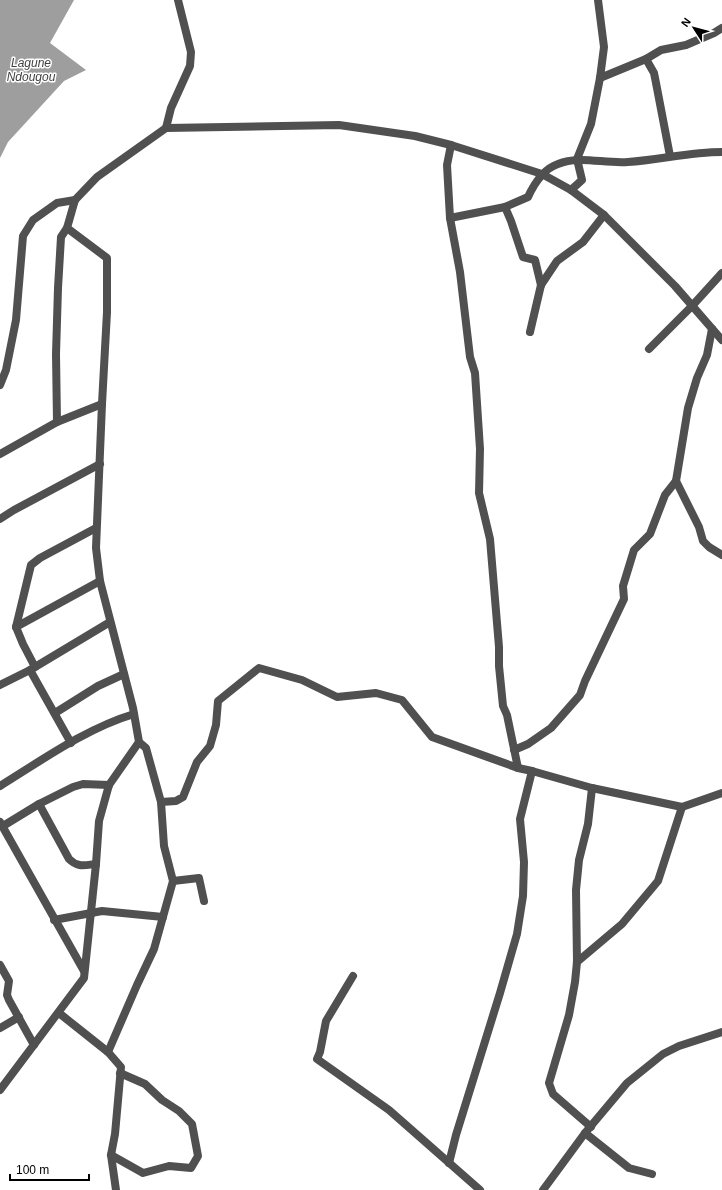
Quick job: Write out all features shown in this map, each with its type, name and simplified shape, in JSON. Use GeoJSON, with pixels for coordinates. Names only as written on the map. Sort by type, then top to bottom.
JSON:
{"type":"FeatureCollection","features":[{"type":"Feature","properties":{"kind":"street"},"geometry":{"type":"LineString","coordinates":[[166,128],[171,108],[190,66],[191,52],[178,0]]}},
{"type":"Feature","properties":{"kind":"street"},"geometry":{"type":"LineString","coordinates":[[571,190],[582,180],[577,159],[591,124],[600,78],[604,47],[598,0]]}},
{"type":"Feature","properties":{"kind":"street"},"geometry":{"type":"LineString","coordinates":[[600,78],[646,59],[661,50],[686,45],[722,28]]}},
{"type":"Feature","properties":{"kind":"street"},"geometry":{"type":"LineString","coordinates":[[646,59],[654,74],[670,156]]}},
{"type":"Feature","properties":{"kind":"street"},"geometry":{"type":"LineString","coordinates":[[57,422],[56,354],[61,237],[67,228],[75,200],[97,177],[166,128],[339,125],[415,136],[451,145],[542,174],[571,190],[604,215],[675,286],[722,340]]}},
{"type":"Feature","properties":{"kind":"street"},"geometry":{"type":"LineString","coordinates":[[451,145],[447,165],[450,218],[460,272],[470,357],[475,373],[480,442],[479,493],[490,539],[502,699],[507,715],[518,768]]}},
{"type":"Feature","properties":{"kind":"street"},"geometry":{"type":"LineString","coordinates":[[450,218],[505,207],[528,197],[534,184],[542,174],[557,164],[577,159],[627,162],[670,156],[722,152]]}},
{"type":"Feature","properties":{"kind":"street"},"geometry":{"type":"LineString","coordinates":[[0,385],[6,370],[16,320],[23,236],[33,220],[57,203],[75,200]]}},
{"type":"Feature","properties":{"kind":"street"},"geometry":{"type":"LineString","coordinates":[[505,207],[523,257],[535,260],[541,285]]}},
{"type":"Feature","properties":{"kind":"street"},"geometry":{"type":"LineString","coordinates":[[530,332],[541,285],[557,261],[583,242],[604,215]]}},
{"type":"Feature","properties":{"kind":"street"},"geometry":{"type":"LineString","coordinates":[[67,228],[107,258],[107,312],[96,548],[100,581],[140,742],[146,748],[161,802],[164,846],[173,880],[154,949],[108,1052]]}},
{"type":"Feature","properties":{"kind":"street"},"geometry":{"type":"LineString","coordinates":[[649,349],[692,306],[722,273]]}},
{"type":"Feature","properties":{"kind":"street"},"geometry":{"type":"LineString","coordinates":[[514,750],[528,744],[551,728],[580,695],[585,681],[624,599],[623,586],[634,550],[650,534],[665,495],[676,481],[688,408],[697,378],[707,356],[712,329]]}},
{"type":"Feature","properties":{"kind":"street"},"geometry":{"type":"LineString","coordinates":[[0,454],[57,422],[102,404]]}},
{"type":"Feature","properties":{"kind":"street"},"geometry":{"type":"LineString","coordinates":[[0,519],[100,464]]}},
{"type":"Feature","properties":{"kind":"street"},"geometry":{"type":"LineString","coordinates":[[676,481],[703,541],[709,547],[722,555]]}},
{"type":"Feature","properties":{"kind":"street"},"geometry":{"type":"LineString","coordinates":[[71,743],[33,668],[16,627],[31,565],[40,558],[96,528]]}},
{"type":"Feature","properties":{"kind":"street"},"geometry":{"type":"LineString","coordinates":[[16,627],[100,581]]}},
{"type":"Feature","properties":{"kind":"street"},"geometry":{"type":"LineString","coordinates":[[0,685],[33,668],[110,622]]}},
{"type":"Feature","properties":{"kind":"street"},"geometry":{"type":"LineString","coordinates":[[161,802],[176,801],[183,797],[197,762],[210,746],[216,724],[218,701],[259,668],[302,680],[337,697],[376,693],[402,700],[432,738],[518,768],[592,788],[682,807],[722,793]]}},
{"type":"Feature","properties":{"kind":"street"},"geometry":{"type":"LineString","coordinates":[[55,713],[98,686],[124,674]]}},
{"type":"Feature","properties":{"kind":"street"},"geometry":{"type":"LineString","coordinates":[[0,786],[71,743],[118,719],[134,714]]}},
{"type":"Feature","properties":{"kind":"street"},"geometry":{"type":"LineString","coordinates":[[0,1090],[84,978],[92,913],[99,821],[109,785],[140,742]]}},
{"type":"Feature","properties":{"kind":"street"},"geometry":{"type":"LineString","coordinates":[[449,1163],[456,1135],[517,934],[523,896],[524,862],[520,819],[532,771]]}},
{"type":"Feature","properties":{"kind":"street"},"geometry":{"type":"LineString","coordinates":[[84,971],[1,824],[73,787],[83,784],[109,785]]}},
{"type":"Feature","properties":{"kind":"street"},"geometry":{"type":"LineString","coordinates":[[592,788],[588,824],[579,860],[576,890],[577,962],[575,982],[569,1015],[549,1083],[553,1094],[588,1130],[629,1168],[652,1174]]}},
{"type":"Feature","properties":{"kind":"street"},"geometry":{"type":"LineString","coordinates":[[40,804],[69,859],[77,865],[96,864]]}},
{"type":"Feature","properties":{"kind":"street"},"geometry":{"type":"LineString","coordinates":[[577,962],[622,924],[658,881],[682,807]]}},
{"type":"Feature","properties":{"kind":"street"},"geometry":{"type":"LineString","coordinates":[[173,880],[199,878],[204,901]]}},
{"type":"Feature","properties":{"kind":"street"},"geometry":{"type":"LineString","coordinates":[[54,920],[102,911],[163,917]]}},
{"type":"Feature","properties":{"kind":"street"},"geometry":{"type":"LineString","coordinates":[[0,965],[9,982],[7,995],[9,1000],[34,1045]]}},
{"type":"Feature","properties":{"kind":"street"},"geometry":{"type":"LineString","coordinates":[[353,976],[326,1021],[320,1052],[317,1059],[390,1110],[480,1190]]}},
{"type":"Feature","properties":{"kind":"street"},"geometry":{"type":"LineString","coordinates":[[59,1013],[108,1052],[121,1067],[115,1134],[111,1155],[116,1190]]}},
{"type":"Feature","properties":{"kind":"street"},"geometry":{"type":"LineString","coordinates":[[0,1028],[19,1017]]}},
{"type":"Feature","properties":{"kind":"street"},"geometry":{"type":"LineString","coordinates":[[543,1190],[588,1130],[627,1083],[663,1054],[684,1044],[722,1032]]}},
{"type":"Feature","properties":{"kind":"street"},"geometry":{"type":"LineString","coordinates":[[111,1155],[143,1173],[168,1166],[191,1168],[198,1156],[192,1124],[179,1111],[162,1100],[145,1084],[120,1073]]}},
{"type":"Feature","properties":{"kind":"water","name":"Lagune Ndougou"},"geometry":{"type":"Polygon","coordinates":[[[0,0],[74,0],[50,43],[86,70],[64,81],[8,142],[0,158],[0,0]]]}}]}
